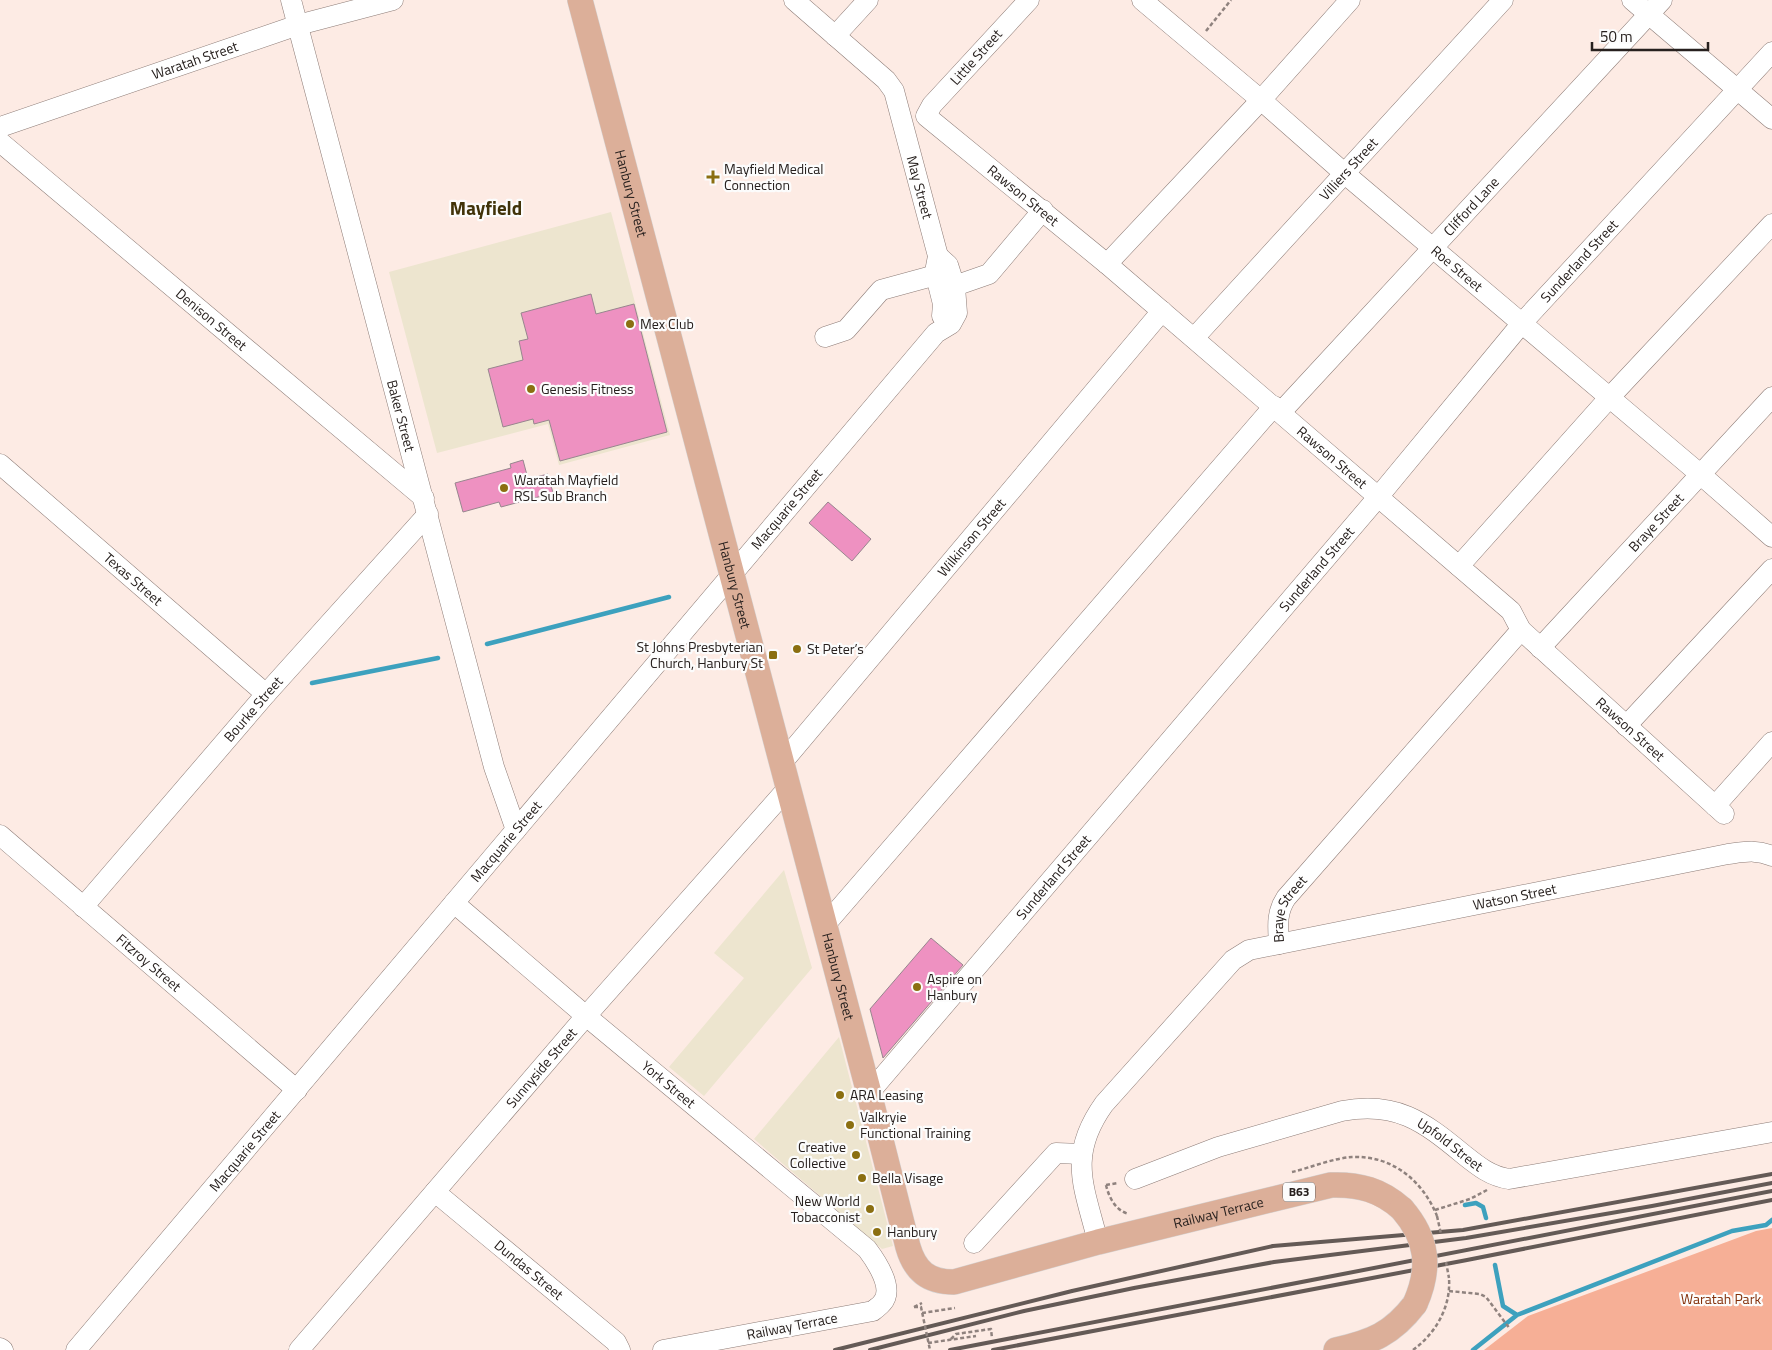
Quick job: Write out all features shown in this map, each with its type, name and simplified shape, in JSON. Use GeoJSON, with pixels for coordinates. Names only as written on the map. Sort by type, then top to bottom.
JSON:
{"type":"FeatureCollection","features":[{"type":"Feature","properties":{"kind":"main road","name":"Hanbury Street"},"geometry":{"type":"LineString","coordinates":[[580,0],[870,1093],[910,1254],[916,1266],[926,1276],[932,1278]]}},
{"type":"Feature","properties":{"kind":"main road","name":"Railway Terrace"},"geometry":{"type":"LineString","coordinates":[[932,1278],[946,1282],[962,1280],[1098,1242],[1331,1185],[1354,1185],[1385,1195],[1402,1209],[1416,1228],[1424,1251],[1424,1277],[1415,1304],[1393,1328],[1369,1342],[1336,1350]]}},
{"type":"Feature","properties":{"kind":"street","name":"Baker Street"},"geometry":{"type":"LineString","coordinates":[[291,0],[494,767],[516,830]]}},
{"type":"Feature","properties":{"kind":"street","name":"Waratah Street"},"geometry":{"type":"LineString","coordinates":[[0,127],[298,26],[393,0]]}},
{"type":"Feature","properties":{"kind":"street"},"geometry":{"type":"LineString","coordinates":[[794,0],[835,36],[868,0]]}},
{"type":"Feature","properties":{"kind":"street","name":"Little Street"},"geometry":{"type":"LineString","coordinates":[[926,116],[932,106],[1028,0]]}},
{"type":"Feature","properties":{"kind":"street","name":"Roe Street"},"geometry":{"type":"LineString","coordinates":[[1142,0],[1772,536]]}},
{"type":"Feature","properties":{"kind":"street"},"geometry":{"type":"LineString","coordinates":[[1107,264],[1261,100],[1350,0]]}},
{"type":"Feature","properties":{"kind":"street","name":"Villiers Street"},"geometry":{"type":"LineString","coordinates":[[1194,338],[1503,0]]}},
{"type":"Feature","properties":{"kind":"street"},"geometry":{"type":"LineString","coordinates":[[1632,0],[1655,7],[1737,89],[1772,119]]}},
{"type":"Feature","properties":{"kind":"street","name":"Clifford Lane"},"geometry":{"type":"LineString","coordinates":[[825,925],[1277,409],[1432,248],[1655,7]]}},
{"type":"Feature","properties":{"kind":"street","name":"May Street"},"geometry":{"type":"LineString","coordinates":[[835,36],[886,80],[894,91],[942,277]]}},
{"type":"Feature","properties":{"kind":"street","name":"Sunderland Street"},"geometry":{"type":"LineString","coordinates":[[870,1093],[1379,496],[1522,324],[1772,52]]}},
{"type":"Feature","properties":{"kind":"street","name":"Rawson Street"},"geometry":{"type":"LineString","coordinates":[[926,116],[1107,264],[1511,611],[1521,630],[1719,810],[1772,742]]}},
{"type":"Feature","properties":{"kind":"street","name":"Denison Street"},"geometry":{"type":"LineString","coordinates":[[0,142],[426,506]]}},
{"type":"Feature","properties":{"kind":"street"},"geometry":{"type":"LineString","coordinates":[[826,337],[846,330],[881,290],[942,277],[989,274],[1043,210]]}},
{"type":"Feature","properties":{"kind":"street"},"geometry":{"type":"LineString","coordinates":[[1458,566],[1609,398],[1772,224]]}},
{"type":"Feature","properties":{"kind":"street","name":"Macquarie Street"},"geometry":{"type":"LineString","coordinates":[[76,1350],[298,1090],[936,333],[950,324],[957,313],[942,277]]}},
{"type":"Feature","properties":{"kind":"street","name":"Wilkinson Street"},"geometry":{"type":"LineString","coordinates":[[782,764],[1162,311]]}},
{"type":"Feature","properties":{"kind":"street","name":"Braye Street"},"geometry":{"type":"LineString","coordinates":[[1540,648],[1772,396]]}},
{"type":"Feature","properties":{"kind":"street","name":"Texas Street"},"geometry":{"type":"LineString","coordinates":[[0,464],[266,694]]}},
{"type":"Feature","properties":{"kind":"street","name":"Bourke Street"},"geometry":{"type":"LineString","coordinates":[[83,907],[426,506]]}},
{"type":"Feature","properties":{"kind":"street"},"geometry":{"type":"LineString","coordinates":[[1626,726],[1772,569]]}},
{"type":"Feature","properties":{"kind":"street","name":"Braye Street"},"geometry":{"type":"LineString","coordinates":[[1098,1242],[1085,1192],[1082,1154],[1083,1144],[1090,1127],[1104,1104],[1233,960],[1249,950],[1279,944],[1278,920],[1286,898],[1521,630]]}},
{"type":"Feature","properties":{"kind":"street","name":"Sunnyside Street"},"geometry":{"type":"LineString","coordinates":[[299,1350],[586,1016],[788,788]]}},
{"type":"Feature","properties":{"kind":"street","name":"Fitzroy Street"},"geometry":{"type":"LineString","coordinates":[[0,835],[298,1090]]}},
{"type":"Feature","properties":{"kind":"street","name":"Watson Street"},"geometry":{"type":"LineString","coordinates":[[1279,944],[1749,851],[1772,856]]}},
{"type":"Feature","properties":{"kind":"street","name":"York Street"},"geometry":{"type":"LineString","coordinates":[[454,903],[586,1016],[867,1249],[880,1267]]}},
{"type":"Feature","properties":{"kind":"street","name":"Upfold Street"},"geometry":{"type":"LineString","coordinates":[[1135,1179],[1218,1147],[1342,1111],[1361,1108],[1390,1111],[1418,1120],[1434,1130],[1481,1169],[1492,1175],[1509,1179],[1772,1132]]}},
{"type":"Feature","properties":{"kind":"street"},"geometry":{"type":"LineString","coordinates":[[974,1243],[1056,1153],[1082,1154]]}},
{"type":"Feature","properties":{"kind":"street","name":"Dundas Street"},"geometry":{"type":"LineString","coordinates":[[436,1192],[616,1342],[620,1350]]}},
{"type":"Feature","properties":{"kind":"street","name":"Railway Terrace"},"geometry":{"type":"LineString","coordinates":[[662,1350],[873,1311],[884,1302],[886,1289],[880,1267]]}},
{"type":"Feature","properties":{"kind":"path"},"geometry":{"type":"LineString","coordinates":[[1194,45],[1231,0]]}},
{"type":"Feature","properties":{"kind":"path"},"geometry":{"type":"LineString","coordinates":[[1434,1210],[1470,1199]]}},
{"type":"Feature","properties":{"kind":"path"},"geometry":{"type":"LineString","coordinates":[[1413,1350],[1424,1341],[1439,1322],[1448,1291],[1448,1278]]}},
{"type":"Feature","properties":{"kind":"path"},"geometry":{"type":"LineString","coordinates":[[1448,1291],[1480,1294],[1486,1297],[1510,1329]]}},
{"type":"Feature","properties":{"kind":"path"},"geometry":{"type":"LineString","coordinates":[[922,1303],[914,1307],[921,1307],[930,1350]]}},
{"type":"Feature","properties":{"kind":"path"},"geometry":{"type":"LineString","coordinates":[[922,1314],[955,1308]]}},
{"type":"Feature","properties":{"kind":"path"},"geometry":{"type":"LineString","coordinates":[[951,1339],[956,1334],[988,1329],[990,1329],[992,1338]]}},
{"type":"Feature","properties":{"kind":"path"},"geometry":{"type":"LineString","coordinates":[[928,1343],[976,1336]]}},
{"type":"Feature","properties":{"kind":"shaded area"},"geometry":{"type":"Polygon","coordinates":[[[611,212],[670,435],[559,465],[548,424],[437,453],[389,272],[611,212]]]}},
{"type":"Feature","properties":{"kind":"shaded area"},"geometry":{"type":"Polygon","coordinates":[[[784,870],[812,968],[704,1096],[669,1067],[744,978],[714,953],[784,870]]]}},
{"type":"Feature","properties":{"kind":"shaded area"},"geometry":{"type":"Polygon","coordinates":[[[839,1037],[893,1246],[882,1249],[754,1139],[839,1037]]]}},
{"type":"Feature","properties":{"kind":"green space","name":"Waratah Park"},"geometry":{"type":"Polygon","coordinates":[[[1772,1228],[1772,1350],[1484,1350],[1528,1316],[1756,1231],[1772,1228]]]}},
{"type":"Feature","properties":{"kind":"building"},"geometry":{"type":"Polygon","coordinates":[[[591,294],[596,314],[634,304],[667,432],[560,461],[549,420],[534,424],[533,419],[503,427],[488,369],[523,360],[519,341],[528,339],[521,313],[591,294]]]}},
{"type":"Feature","properties":{"kind":"building","name":"Waratah Mayfield RSL Sub Branch"},"geometry":{"type":"Polygon","coordinates":[[[523,460],[528,479],[548,474],[553,493],[501,507],[499,502],[463,512],[455,483],[511,468],[510,464],[523,460]]]}},
{"type":"Feature","properties":{"kind":"building"},"geometry":{"type":"Polygon","coordinates":[[[828,502],[871,539],[852,561],[809,523],[828,502]]]}},
{"type":"Feature","properties":{"kind":"building","name":"Aspire on Hanbury"},"geometry":{"type":"Polygon","coordinates":[[[931,938],[963,965],[883,1058],[870,1009],[931,938]]]}},
{"type":"Feature","properties":{"kind":"waterway"},"geometry":{"type":"LineString","coordinates":[[487,644],[669,597]]}},
{"type":"Feature","properties":{"kind":"waterway"},"geometry":{"type":"LineString","coordinates":[[312,683],[438,658]]}},
{"type":"Feature","properties":{"kind":"waterway"},"geometry":{"type":"LineString","coordinates":[[1465,1205],[1476,1203],[1483,1207],[1486,1218]]}},
{"type":"Feature","properties":{"kind":"waterway"},"geometry":{"type":"LineString","coordinates":[[1473,1350],[1517,1315],[1732,1231],[1766,1225],[1772,1220]]}},
{"type":"Feature","properties":{"kind":"waterway"},"geometry":{"type":"LineString","coordinates":[[1495,1265],[1503,1306],[1517,1315]]}},
{"type":"Feature","properties":{"kind":"railway"},"geometry":{"type":"LineString","coordinates":[[835,1350],[1072,1291],[1273,1246],[1463,1230],[1772,1174]]}},
{"type":"Feature","properties":{"kind":"railway"},"geometry":{"type":"LineString","coordinates":[[870,1350],[1024,1311],[1274,1262],[1466,1238],[1772,1183]]}},
{"type":"Feature","properties":{"kind":"railway"},"geometry":{"type":"LineString","coordinates":[[950,1350],[1772,1191]]}},
{"type":"Feature","properties":{"kind":"railway"},"geometry":{"type":"LineString","coordinates":[[993,1350],[1772,1200]]}},
{"type":"Feature","properties":{"kind":"place","name":"Mayfield Medical Connection"},"geometry":{"type":"Point","coordinates":[713,177]}},
{"type":"Feature","properties":{"kind":"place","name":"Mex Club"},"geometry":{"type":"Point","coordinates":[630,324]}},
{"type":"Feature","properties":{"kind":"place","name":"Genesis Fitness"},"geometry":{"type":"Point","coordinates":[531,389]}},
{"type":"Feature","properties":{"kind":"place","name":"Waratah Mayfield RSL Sub Branch"},"geometry":{"type":"Point","coordinates":[504,488]}},
{"type":"Feature","properties":{"kind":"place","name":"St Peter’s"},"geometry":{"type":"Point","coordinates":[797,649]}},
{"type":"Feature","properties":{"kind":"place","name":"St Johns Presbyterian Church, Hanbury St"},"geometry":{"type":"Point","coordinates":[773,655]}},
{"type":"Feature","properties":{"kind":"place","name":"Aspire on Hanbury"},"geometry":{"type":"Point","coordinates":[917,987]}},
{"type":"Feature","properties":{"kind":"place","name":"ARA Leasing"},"geometry":{"type":"Point","coordinates":[840,1095]}},
{"type":"Feature","properties":{"kind":"place","name":"Valkryie Functional Training"},"geometry":{"type":"Point","coordinates":[850,1125]}},
{"type":"Feature","properties":{"kind":"place","name":"Creative Collective"},"geometry":{"type":"Point","coordinates":[856,1155]}},
{"type":"Feature","properties":{"kind":"place","name":"Bella Visage"},"geometry":{"type":"Point","coordinates":[862,1178]}},
{"type":"Feature","properties":{"kind":"place","name":"New World Tobacconist"},"geometry":{"type":"Point","coordinates":[870,1209]}},
{"type":"Feature","properties":{"kind":"place","name":"Hanbury"},"geometry":{"type":"Point","coordinates":[877,1232]}},
{"type":"Feature","properties":{"kind":"district","name":"Mayfield"},"geometry":{"type":"Point","coordinates":[486,208]}}]}
